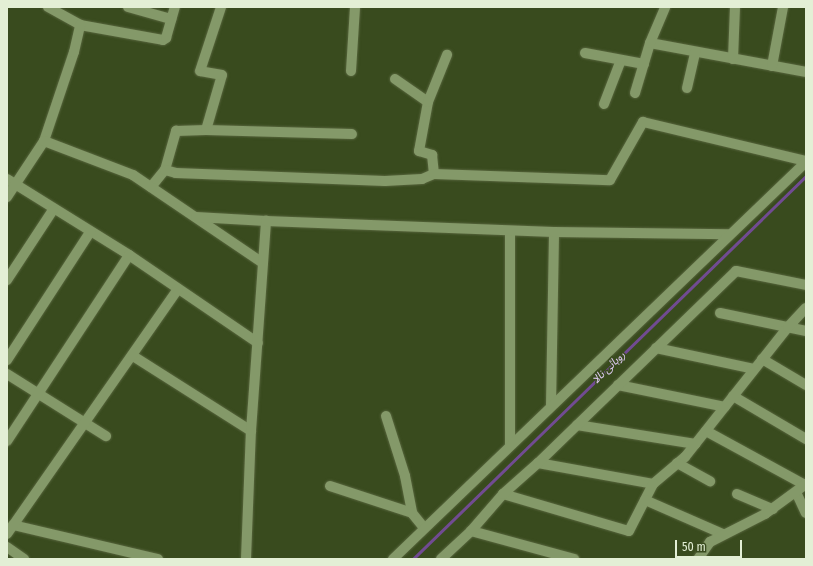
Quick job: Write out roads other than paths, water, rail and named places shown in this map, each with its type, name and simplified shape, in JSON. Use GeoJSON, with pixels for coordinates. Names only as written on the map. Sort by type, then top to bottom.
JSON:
{"type":"FeatureCollection","features":[{"type":"Feature","properties":{"kind":"street"},"geometry":{"type":"LineString","coordinates":[[48,7],[80,25],[165,40],[175,7]]}},
{"type":"Feature","properties":{"kind":"street"},"geometry":{"type":"LineString","coordinates":[[128,7],[171,19]]}},
{"type":"Feature","properties":{"kind":"street"},"geometry":{"type":"LineString","coordinates":[[206,130],[222,75],[200,70],[221,7]]}},
{"type":"Feature","properties":{"kind":"street"},"geometry":{"type":"LineString","coordinates":[[351,71],[355,7]]}},
{"type":"Feature","properties":{"kind":"street"},"geometry":{"type":"LineString","coordinates":[[635,93],[650,43],[665,7]]}},
{"type":"Feature","properties":{"kind":"street"},"geometry":{"type":"LineString","coordinates":[[733,59],[735,7]]}},
{"type":"Feature","properties":{"kind":"street"},"geometry":{"type":"LineString","coordinates":[[772,66],[783,7]]}},
{"type":"Feature","properties":{"kind":"street"},"geometry":{"type":"LineString","coordinates":[[7,197],[11,182],[44,141],[72,58],[80,25]]}},
{"type":"Feature","properties":{"kind":"street"},"geometry":{"type":"LineString","coordinates":[[650,43],[806,72]]}},
{"type":"Feature","properties":{"kind":"street"},"geometry":{"type":"LineString","coordinates":[[687,88],[695,52]]}},
{"type":"Feature","properties":{"kind":"street"},"geometry":{"type":"LineString","coordinates":[[585,54],[644,64]]}},
{"type":"Feature","properties":{"kind":"street"},"geometry":{"type":"LineString","coordinates":[[434,174],[432,155],[419,151],[428,102],[447,55]]}},
{"type":"Feature","properties":{"kind":"street"},"geometry":{"type":"LineString","coordinates":[[604,104],[621,60]]}},
{"type":"Feature","properties":{"kind":"street"},"geometry":{"type":"LineString","coordinates":[[395,79],[428,102]]}},
{"type":"Feature","properties":{"kind":"street"},"geometry":{"type":"LineString","coordinates":[[165,170],[176,173],[385,181],[422,179],[434,174],[610,180],[643,122],[806,161]]}},
{"type":"Feature","properties":{"kind":"street"},"geometry":{"type":"LineString","coordinates":[[151,187],[165,170],[176,131],[206,130],[352,134]]}},
{"type":"Feature","properties":{"kind":"street"},"geometry":{"type":"LineString","coordinates":[[44,141],[133,175],[263,263]]}},
{"type":"Feature","properties":{"kind":"street"},"geometry":{"type":"LineString","coordinates":[[392,559],[806,161]]}},
{"type":"Feature","properties":{"kind":"street"},"geometry":{"type":"LineString","coordinates":[[11,182],[53,210],[129,255],[258,343]]}},
{"type":"Feature","properties":{"kind":"street"},"geometry":{"type":"LineString","coordinates":[[7,280],[53,210]]}},
{"type":"Feature","properties":{"kind":"street"},"geometry":{"type":"LineString","coordinates":[[194,217],[266,222],[510,231],[729,234]]}},
{"type":"Feature","properties":{"kind":"street"},"geometry":{"type":"LineString","coordinates":[[246,559],[251,431],[266,222]]}},
{"type":"Feature","properties":{"kind":"street"},"geometry":{"type":"LineString","coordinates":[[510,231],[510,445]]}},
{"type":"Feature","properties":{"kind":"street"},"geometry":{"type":"LineString","coordinates":[[7,360],[90,232]]}},
{"type":"Feature","properties":{"kind":"street"},"geometry":{"type":"LineString","coordinates":[[551,406],[554,232]]}},
{"type":"Feature","properties":{"kind":"street"},"geometry":{"type":"LineString","coordinates":[[7,441],[129,255]]}},
{"type":"Feature","properties":{"kind":"street"},"geometry":{"type":"LineString","coordinates":[[441,559],[471,531],[502,494],[538,463],[736,271],[806,285]]}},
{"type":"Feature","properties":{"kind":"street"},"geometry":{"type":"LineString","coordinates":[[7,534],[133,356],[178,289]]}},
{"type":"Feature","properties":{"kind":"street"},"geometry":{"type":"LineString","coordinates":[[502,494],[630,531],[653,484],[677,463],[695,444],[788,327],[806,308]]}},
{"type":"Feature","properties":{"kind":"street"},"geometry":{"type":"LineString","coordinates":[[720,312],[806,331]]}},
{"type":"Feature","properties":{"kind":"street"},"geometry":{"type":"LineString","coordinates":[[656,348],[754,369]]}},
{"type":"Feature","properties":{"kind":"street"},"geometry":{"type":"LineString","coordinates":[[133,356],[251,431]]}},
{"type":"Feature","properties":{"kind":"street"},"geometry":{"type":"LineString","coordinates":[[762,359],[806,385]]}},
{"type":"Feature","properties":{"kind":"street"},"geometry":{"type":"LineString","coordinates":[[7,374],[38,395],[106,436]]}},
{"type":"Feature","properties":{"kind":"street"},"geometry":{"type":"LineString","coordinates":[[618,385],[725,407]]}},
{"type":"Feature","properties":{"kind":"street"},"geometry":{"type":"LineString","coordinates":[[733,396],[806,439]]}},
{"type":"Feature","properties":{"kind":"street"},"geometry":{"type":"LineString","coordinates":[[386,416],[405,476],[412,513],[424,528]]}},
{"type":"Feature","properties":{"kind":"street"},"geometry":{"type":"LineString","coordinates":[[577,425],[695,444]]}},
{"type":"Feature","properties":{"kind":"street"},"geometry":{"type":"LineString","coordinates":[[698,559],[710,542],[772,509],[805,485],[706,431]]}},
{"type":"Feature","properties":{"kind":"street"},"geometry":{"type":"LineString","coordinates":[[538,463],[653,484]]}},
{"type":"Feature","properties":{"kind":"street"},"geometry":{"type":"LineString","coordinates":[[677,463],[710,481]]}},
{"type":"Feature","properties":{"kind":"street"},"geometry":{"type":"LineString","coordinates":[[330,486],[412,513]]}},
{"type":"Feature","properties":{"kind":"street"},"geometry":{"type":"LineString","coordinates":[[796,492],[806,513]]}},
{"type":"Feature","properties":{"kind":"street"},"geometry":{"type":"LineString","coordinates":[[737,494],[772,509]]}},
{"type":"Feature","properties":{"kind":"street"},"geometry":{"type":"LineString","coordinates":[[645,500],[723,534]]}},
{"type":"Feature","properties":{"kind":"street"},"geometry":{"type":"LineString","coordinates":[[13,525],[158,559]]}},
{"type":"Feature","properties":{"kind":"street"},"geometry":{"type":"LineString","coordinates":[[471,531],[574,559]]}},
{"type":"Feature","properties":{"kind":"street"},"geometry":{"type":"LineString","coordinates":[[7,547],[24,559]]}},
{"type":"Feature","properties":{"kind":"waterway","name":"روہائی نالا"},"geometry":{"type":"LineString","coordinates":[[413,559],[806,176]]}}]}
